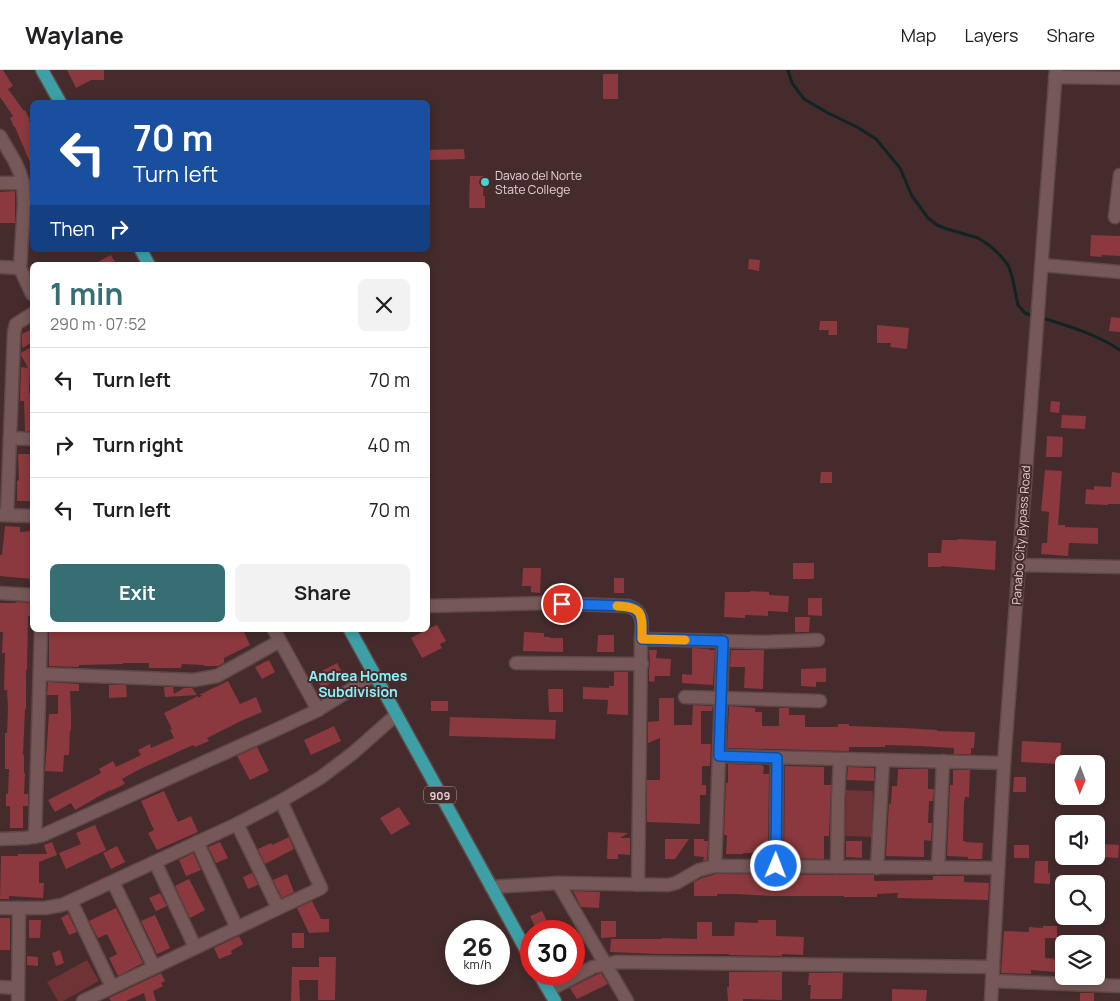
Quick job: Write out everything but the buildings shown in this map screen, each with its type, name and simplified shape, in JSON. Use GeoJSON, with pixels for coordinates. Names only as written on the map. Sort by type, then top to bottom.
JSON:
{"type":"FeatureCollection","features":[{"type":"Feature","properties":{"kind":"main road"},"geometry":{"type":"LineString","coordinates":[[42,70],[59,100]]}},
{"type":"Feature","properties":{"kind":"main road","name":"909"},"geometry":{"type":"LineString","coordinates":[[355,632],[374,675],[520,939]]}},
{"type":"Feature","properties":{"kind":"main road"},"geometry":{"type":"LineString","coordinates":[[546,985],[552,996]]}},
{"type":"Feature","properties":{"kind":"street"},"geometry":{"type":"LineString","coordinates":[[1056,73],[1120,78]]}},
{"type":"Feature","properties":{"kind":"street","name":"Panabo City Bypass Road"},"geometry":{"type":"LineString","coordinates":[[991,1001],[1004,763],[1056,73]]}},
{"type":"Feature","properties":{"kind":"street"},"geometry":{"type":"LineString","coordinates":[[0,136],[14,160],[23,183],[24,204],[20,268],[30,290]]}},
{"type":"Feature","properties":{"kind":"street"},"geometry":{"type":"LineString","coordinates":[[1115,217],[1120,175]]}},
{"type":"Feature","properties":{"kind":"street"},"geometry":{"type":"LineString","coordinates":[[0,183],[23,183]]}},
{"type":"Feature","properties":{"kind":"street"},"geometry":{"type":"LineString","coordinates":[[1042,265],[1120,272]]}},
{"type":"Feature","properties":{"kind":"street"},"geometry":{"type":"LineString","coordinates":[[0,267],[20,268]]}},
{"type":"Feature","properties":{"kind":"street"},"geometry":{"type":"LineString","coordinates":[[30,315],[16,324],[14,332],[10,438],[4,515],[30,516]]}},
{"type":"Feature","properties":{"kind":"street"},"geometry":{"type":"LineString","coordinates":[[10,438],[30,439]]}},
{"type":"Feature","properties":{"kind":"street"},"geometry":{"type":"LineString","coordinates":[[1019,565],[1120,567]]}},
{"type":"Feature","properties":{"kind":"street"},"geometry":{"type":"LineString","coordinates":[[0,593],[30,595]]}},
{"type":"Feature","properties":{"kind":"street"},"geometry":{"type":"LineString","coordinates":[[430,606],[546,603],[628,606],[639,612],[642,620],[642,664],[638,885]]}},
{"type":"Feature","properties":{"kind":"street"},"geometry":{"type":"LineString","coordinates":[[35,837],[41,632]]}},
{"type":"Feature","properties":{"kind":"street"},"geometry":{"type":"LineString","coordinates":[[40,674],[205,679],[217,676],[277,635],[318,710]]}},
{"type":"Feature","properties":{"kind":"street"},"geometry":{"type":"LineString","coordinates":[[642,639],[723,641],[818,640]]}},
{"type":"Feature","properties":{"kind":"street"},"geometry":{"type":"LineString","coordinates":[[715,866],[723,641]]}},
{"type":"Feature","properties":{"kind":"street"},"geometry":{"type":"LineString","coordinates":[[516,663],[642,664]]}},
{"type":"Feature","properties":{"kind":"street"},"geometry":{"type":"LineString","coordinates":[[0,839],[43,835],[318,710],[374,675]]}},
{"type":"Feature","properties":{"kind":"street"},"geometry":{"type":"LineString","coordinates":[[685,697],[820,700]]}},
{"type":"Feature","properties":{"kind":"street"},"geometry":{"type":"LineString","coordinates":[[0,908],[45,908],[71,901],[237,824],[320,778],[353,753],[396,715]]}},
{"type":"Feature","properties":{"kind":"street"},"geometry":{"type":"LineString","coordinates":[[719,756],[1004,763]]}},
{"type":"Feature","properties":{"kind":"street"},"geometry":{"type":"LineString","coordinates":[[776,866],[777,758]]}},
{"type":"Feature","properties":{"kind":"street"},"geometry":{"type":"LineString","coordinates":[[837,867],[840,759]]}},
{"type":"Feature","properties":{"kind":"street"},"geometry":{"type":"LineString","coordinates":[[877,868],[883,760]]}},
{"type":"Feature","properties":{"kind":"street"},"geometry":{"type":"LineString","coordinates":[[938,868],[943,761]]}},
{"type":"Feature","properties":{"kind":"street"},"geometry":{"type":"LineString","coordinates":[[83,1001],[321,888],[281,801]]}},
{"type":"Feature","properties":{"kind":"street"},"geometry":{"type":"LineString","coordinates":[[237,824],[278,908]]}},
{"type":"Feature","properties":{"kind":"street"},"geometry":{"type":"LineString","coordinates":[[196,842],[237,928]]}},
{"type":"Feature","properties":{"kind":"street"},"geometry":{"type":"LineString","coordinates":[[156,862],[195,948]]}},
{"type":"Feature","properties":{"kind":"street"},"geometry":{"type":"LineString","coordinates":[[491,887],[558,883],[668,885],[676,883],[699,870],[715,866],[998,868]]}},
{"type":"Feature","properties":{"kind":"street"},"geometry":{"type":"LineString","coordinates":[[113,882],[154,967]]}},
{"type":"Feature","properties":{"kind":"street"},"geometry":{"type":"LineString","coordinates":[[558,883],[626,1001]]}},
{"type":"Feature","properties":{"kind":"street"},"geometry":{"type":"LineString","coordinates":[[71,901],[112,987]]}},
{"type":"Feature","properties":{"kind":"street"},"geometry":{"type":"LineString","coordinates":[[18,1001],[19,908]]}},
{"type":"Feature","properties":{"kind":"street"},"geometry":{"type":"LineString","coordinates":[[552,996],[593,967],[616,962],[993,967]]}},
{"type":"Feature","properties":{"kind":"street"},"geometry":{"type":"LineString","coordinates":[[992,981],[1120,986]]}},
{"type":"Feature","properties":{"kind":"street"},"geometry":{"type":"LineString","coordinates":[[0,987],[18,988]]}},
{"type":"Feature","properties":{"kind":"shaded area"},"geometry":{"type":"Polygon","coordinates":[[[846,790],[873,791],[872,837],[845,836],[846,790]]]}},
{"type":"Feature","properties":{"kind":"shaded area"},"geometry":{"type":"Polygon","coordinates":[[[87,960],[99,981],[63,1001],[58,1001],[47,982],[87,960]]]}},
{"type":"Feature","properties":{"kind":"waterway"},"geometry":{"type":"LineString","coordinates":[[788,70],[792,83],[804,99],[876,139],[900,168],[912,196],[928,218],[937,225],[978,238],[1000,255],[1008,265],[1012,276],[1018,305],[1025,313],[1033,316]]}},
{"type":"Feature","properties":{"kind":"waterway"},"geometry":{"type":"LineString","coordinates":[[1046,319],[1075,328],[1120,350]]}},
{"type":"Feature","properties":{"kind":"slow traffic"},"geometry":{"type":"LineString","coordinates":[[617,606],[628,606],[639,612],[642,620],[642,639],[685,640]]}},
{"type":"Feature","properties":{"kind":"place","name":"Davao del Norte State College"},"geometry":{"type":"Point","coordinates":[485,182]}},
{"type":"Feature","properties":{"kind":"district","name":"Andrea Homes Subdivision"},"geometry":{"type":"Point","coordinates":[358,684]}},
{"type":"Feature","properties":{"kind":"route"},"geometry":{"type":"LineString","coordinates":[[562,604],[628,606],[634,608],[639,612],[642,620],[642,639],[723,641],[719,756],[777,758],[776,866]]}}]}
